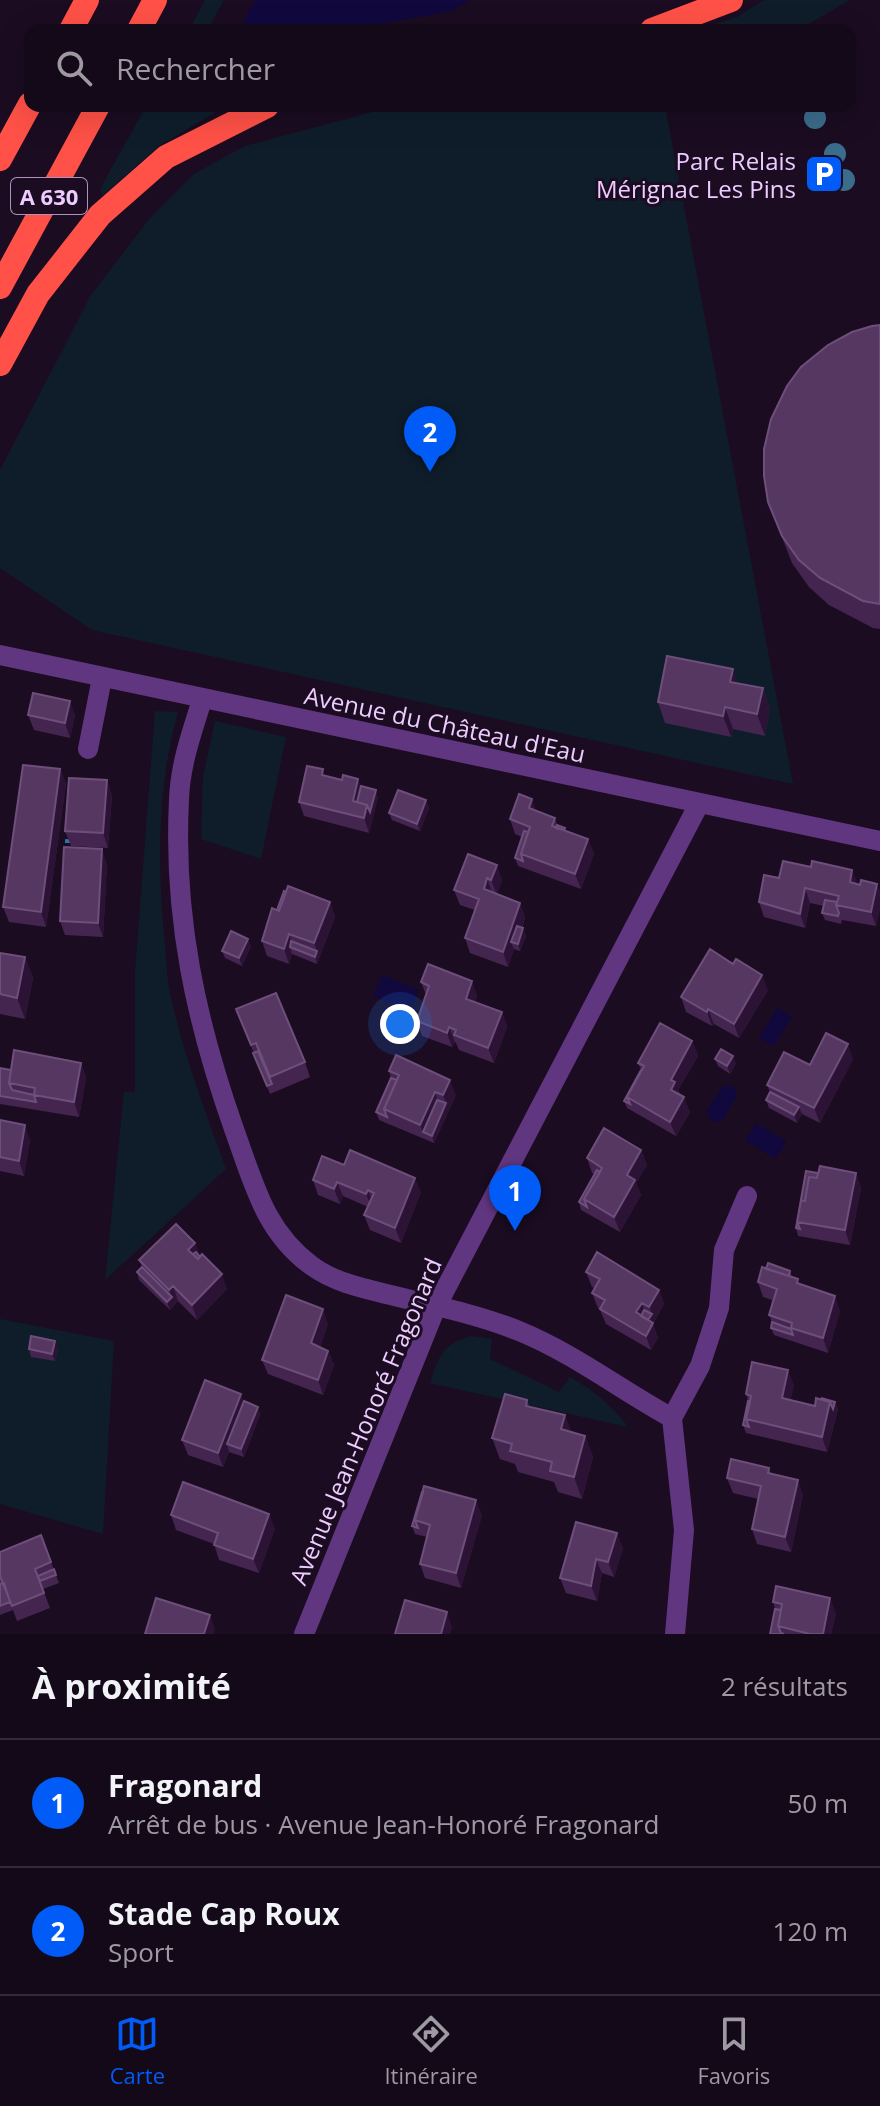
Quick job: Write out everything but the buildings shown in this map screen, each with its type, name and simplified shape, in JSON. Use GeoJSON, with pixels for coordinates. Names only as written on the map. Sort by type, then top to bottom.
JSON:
{"type":"FeatureCollection","features":[{"type":"Feature","properties":{"kind":"highway"},"geometry":{"type":"LineString","coordinates":[[74,24],[87,0]]}},
{"type":"Feature","properties":{"kind":"highway"},"geometry":{"type":"LineString","coordinates":[[142,24],[155,0]]}},
{"type":"Feature","properties":{"kind":"highway"},"geometry":{"type":"LineString","coordinates":[[668,24],[731,0]]}},
{"type":"Feature","properties":{"kind":"highway","name":"A 630"},"geometry":{"type":"LineString","coordinates":[[0,159],[26,112]]}},
{"type":"Feature","properties":{"kind":"highway","name":"A 630"},"geometry":{"type":"LineString","coordinates":[[0,287],[95,112]]}},
{"type":"Feature","properties":{"kind":"highway"},"geometry":{"type":"LineString","coordinates":[[0,364],[38,294],[100,215],[166,157],[255,112]]}},
{"type":"Feature","properties":{"kind":"street","name":"Avenue du Château d'Eau"},"geometry":{"type":"LineString","coordinates":[[0,655],[880,841]]}},
{"type":"Feature","properties":{"kind":"street"},"geometry":{"type":"LineString","coordinates":[[88,749],[102,678]]}},
{"type":"Feature","properties":{"kind":"street"},"geometry":{"type":"LineString","coordinates":[[202,700],[185,754],[179,798],[184,937],[193,994],[216,1078],[270,1222],[286,1244],[314,1268],[343,1282],[478,1316],[522,1332],[576,1360],[672,1418]]}},
{"type":"Feature","properties":{"kind":"street","name":"Avenue Jean-Honoré Fragonard"},"geometry":{"type":"LineString","coordinates":[[304,1634],[436,1307],[699,804]]}},
{"type":"Feature","properties":{"kind":"street"},"geometry":{"type":"LineString","coordinates":[[675,1634],[684,1530],[672,1418],[700,1366],[719,1308],[724,1250],[747,1196]]}},
{"type":"Feature","properties":{"kind":"path"},"geometry":{"type":"LineString","coordinates":[[65,868],[69,821]]}},
{"type":"Feature","properties":{"kind":"shaded area"},"geometry":{"type":"Polygon","coordinates":[[[205,0],[224,0],[210,24],[192,24],[205,0]]]}},
{"type":"Feature","properties":{"kind":"shaded area"},"geometry":{"type":"Polygon","coordinates":[[[255,0],[471,0],[452,11],[380,24],[242,24],[255,0]]]}},
{"type":"Feature","properties":{"kind":"shaded area"},"geometry":{"type":"Polygon","coordinates":[[[764,0],[850,0],[808,24],[715,24],[737,17],[764,0]]]}},
{"type":"Feature","properties":{"kind":"shaded area"},"geometry":{"type":"Polygon","coordinates":[[[143,112],[216,112],[159,146],[102,196],[100,189],[143,112]]]}},
{"type":"Feature","properties":{"kind":"shaded area"},"geometry":{"type":"Polygon","coordinates":[[[372,112],[666,112],[793,784],[92,630],[0,568],[0,470],[91,295],[150,218],[194,174],[245,146],[372,112]]]}},
{"type":"Feature","properties":{"kind":"shaded area"},"geometry":{"type":"Polygon","coordinates":[[[155,711],[178,712],[166,769],[160,857],[169,987],[188,1060],[226,1169],[105,1280],[124,1092],[135,1092],[135,972],[155,711]]]}},
{"type":"Feature","properties":{"kind":"shaded area"},"geometry":{"type":"Polygon","coordinates":[[[215,721],[286,737],[261,859],[201,839],[203,777],[215,721]]]}},
{"type":"Feature","properties":{"kind":"shaded area"},"geometry":{"type":"Polygon","coordinates":[[[382,975],[419,990],[410,1011],[373,996],[382,975]]]}},
{"type":"Feature","properties":{"kind":"shaded area"},"geometry":{"type":"Polygon","coordinates":[[[777,1008],[792,1017],[774,1046],[759,1038],[777,1008]]]}},
{"type":"Feature","properties":{"kind":"shaded area"},"geometry":{"type":"Polygon","coordinates":[[[728,1085],[735,1088],[737,1095],[723,1120],[710,1119],[707,1111],[722,1087],[728,1085]]]}},
{"type":"Feature","properties":{"kind":"shaded area"},"geometry":{"type":"Polygon","coordinates":[[[756,1123],[786,1141],[776,1159],[745,1140],[756,1123]]]}},
{"type":"Feature","properties":{"kind":"shaded area"},"geometry":{"type":"Polygon","coordinates":[[[0,1319],[114,1341],[103,1534],[0,1504],[0,1319]]]}},
{"type":"Feature","properties":{"kind":"shaded area"},"geometry":{"type":"Polygon","coordinates":[[[471,1336],[492,1339],[490,1359],[559,1392],[570,1377],[602,1399],[628,1427],[430,1383],[443,1352],[471,1336]]]}},
{"type":"Feature","properties":{"kind":"place","name":"Parc Relais Mérignac Les Pins"},"geometry":{"type":"Point","coordinates":[824,174]}},
{"type":"Feature","properties":{"kind":"place","name":"Stade Cap Roux"},"geometry":{"type":"Point","coordinates":[430,472]}},
{"type":"Feature","properties":{"kind":"place","name":"Fragonard"},"geometry":{"type":"Point","coordinates":[515,1231]}}]}
